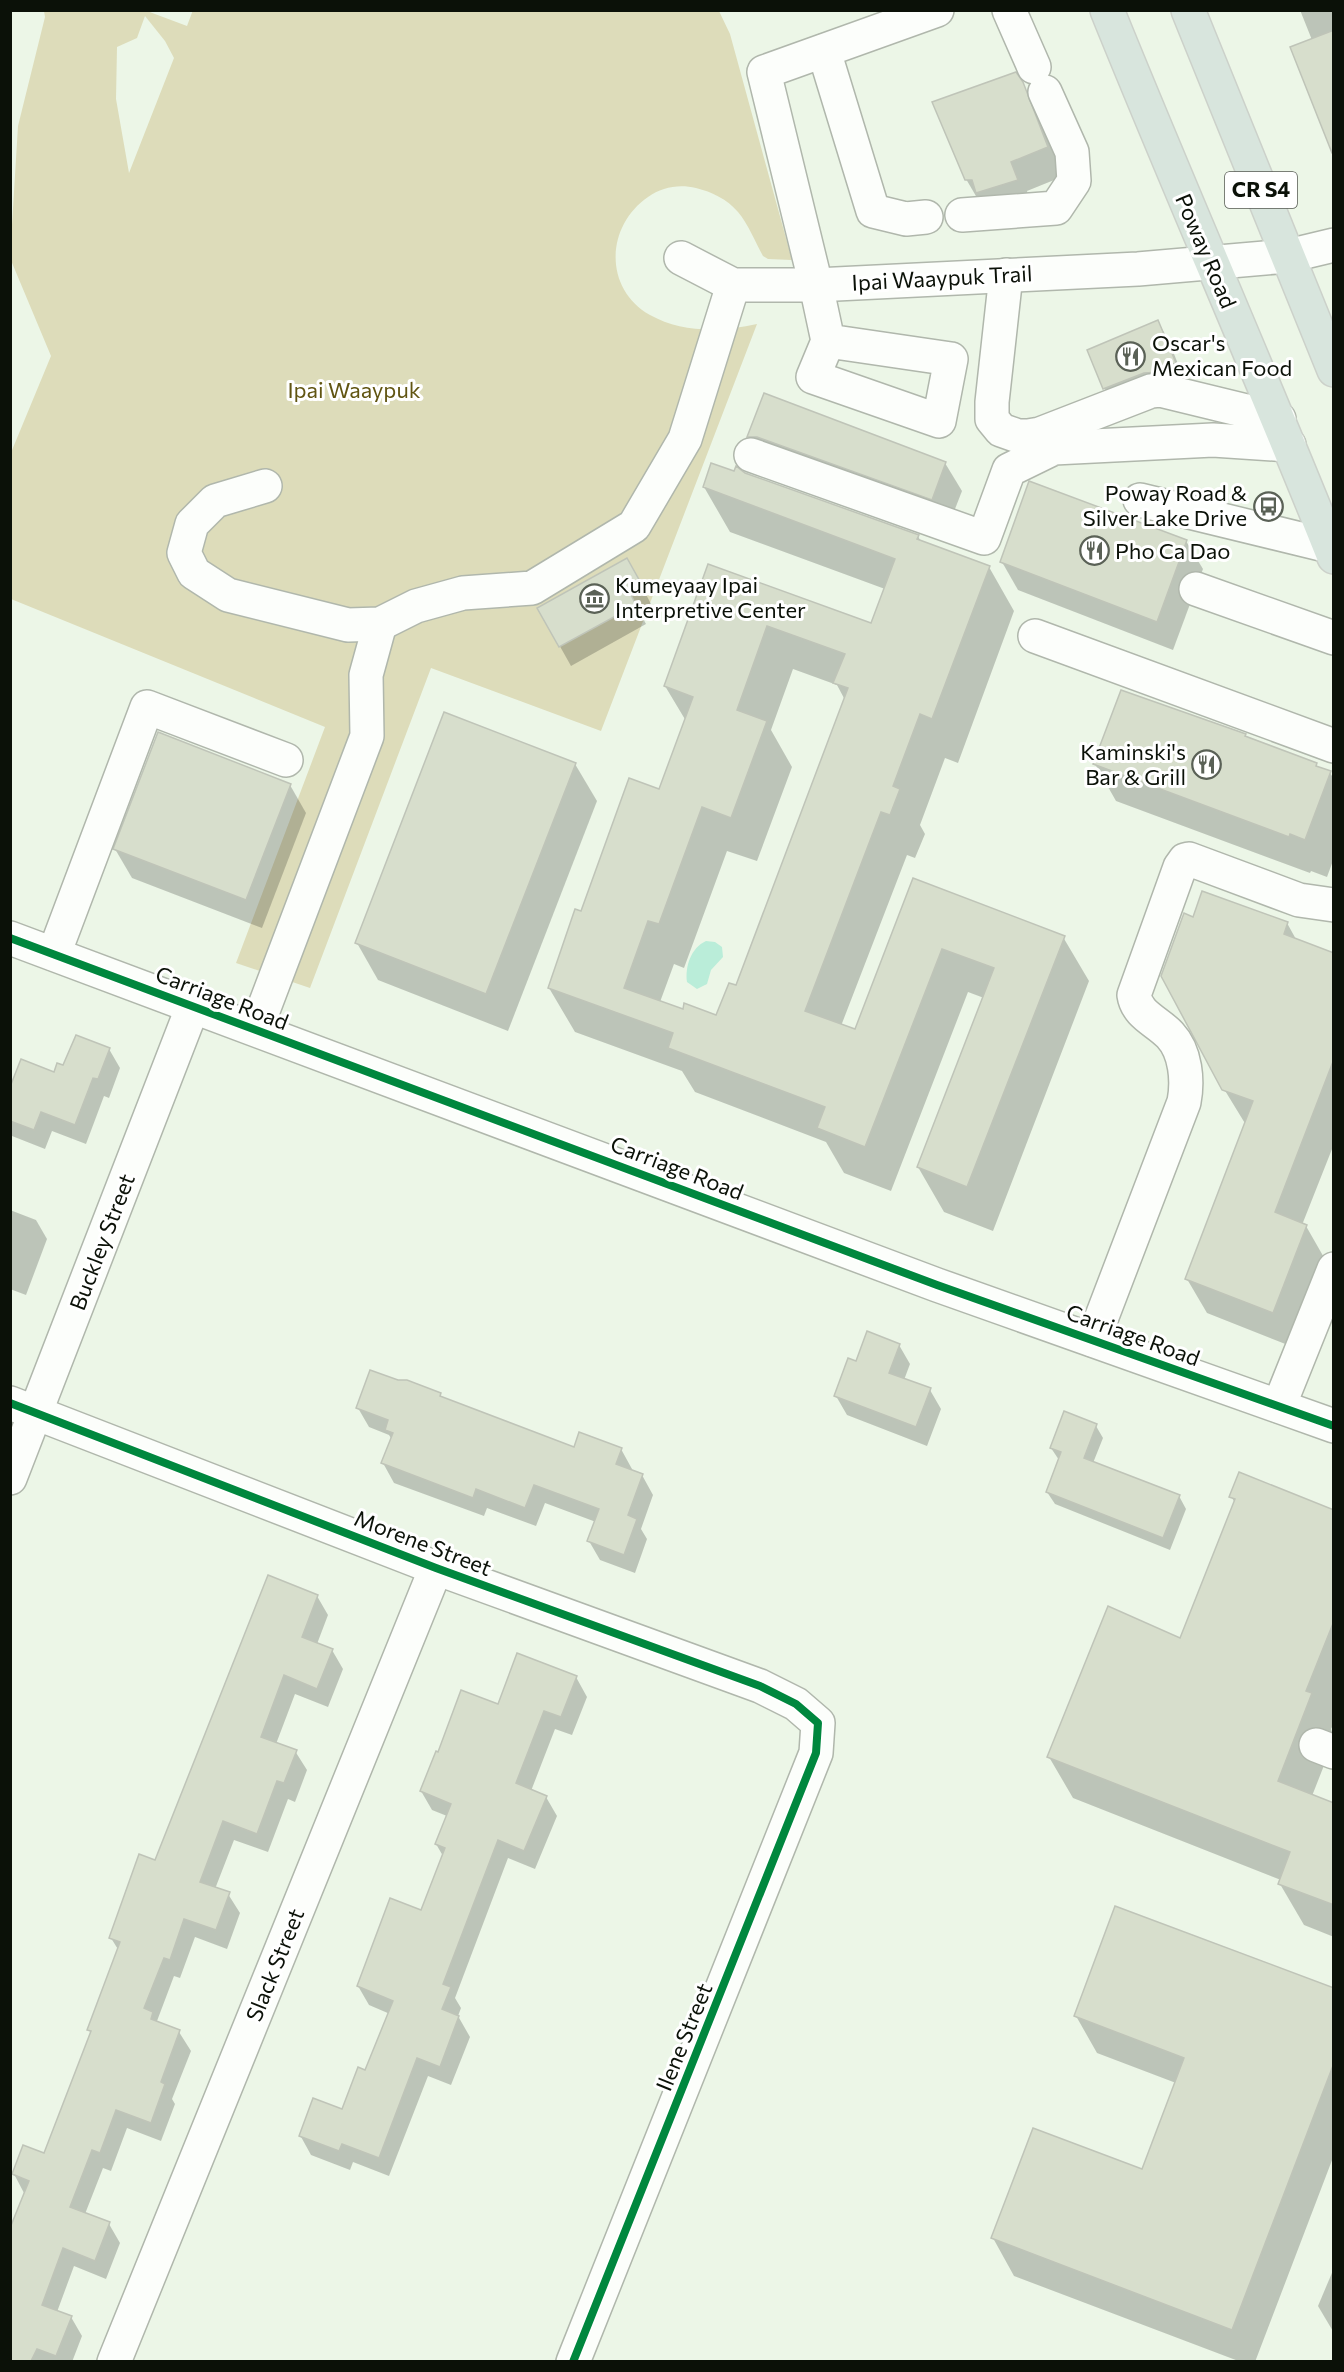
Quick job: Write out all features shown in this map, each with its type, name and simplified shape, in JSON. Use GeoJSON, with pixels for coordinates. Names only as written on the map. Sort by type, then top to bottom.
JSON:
{"type":"FeatureCollection","features":[{"type":"Feature","properties":{"kind":"main road","name":"Poway Road"},"geometry":{"type":"LineString","coordinates":[[1107,10],[1210,261],[1284,432],[1331,552]]}},
{"type":"Feature","properties":{"kind":"main road","name":"CR S4"},"geometry":{"type":"LineString","coordinates":[[1188,10],[1334,369]]}},
{"type":"Feature","properties":{"kind":"street"},"geometry":{"type":"LineString","coordinates":[[828,341],[764,72],[937,10]]}},
{"type":"Feature","properties":{"kind":"street"},"geometry":{"type":"LineString","coordinates":[[962,215],[1056,208],[1074,181],[1072,152],[1009,10]]}},
{"type":"Feature","properties":{"kind":"street"},"geometry":{"type":"LineString","coordinates":[[824,51],[873,211],[906,219],[926,217]]}},
{"type":"Feature","properties":{"kind":"street","name":"Ipai Waaypuk Trail"},"geometry":{"type":"LineString","coordinates":[[681,258],[733,285],[816,285],[1138,269],[1288,256],[1334,245]]}},
{"type":"Feature","properties":{"kind":"street"},"geometry":{"type":"LineString","coordinates":[[1006,275],[992,402],[992,419],[1002,430],[1018,436],[1040,434],[1151,391],[1160,390],[1284,432]]}},
{"type":"Feature","properties":{"kind":"street"},"geometry":{"type":"LineString","coordinates":[[265,486],[215,501],[192,524],[184,553],[194,573],[228,595],[348,625],[380,624],[416,606],[463,593],[532,588],[634,526],[686,439],[733,285]]}},
{"type":"Feature","properties":{"kind":"street"},"geometry":{"type":"LineString","coordinates":[[751,455],[984,538],[1010,470],[1054,448],[1213,440],[1284,432]]}},
{"type":"Feature","properties":{"kind":"street"},"geometry":{"type":"LineString","coordinates":[[1140,500],[1331,552]]}},
{"type":"Feature","properties":{"kind":"street"},"geometry":{"type":"LineString","coordinates":[[1196,589],[1334,638]]}},
{"type":"Feature","properties":{"kind":"street"},"geometry":{"type":"LineString","coordinates":[[256,1029],[367,736],[366,675],[380,624]]}},
{"type":"Feature","properties":{"kind":"street"},"geometry":{"type":"LineString","coordinates":[[1035,636],[1334,746]]}},
{"type":"Feature","properties":{"kind":"street"},"geometry":{"type":"LineString","coordinates":[[54,954],[147,707],[286,760]]}},
{"type":"Feature","properties":{"kind":"street"},"geometry":{"type":"LineString","coordinates":[[1093,1340],[1184,1102],[1187,1088],[1183,1060],[1172,1036],[1136,1005],[1134,994],[1180,867],[1185,860],[1194,861],[1299,900],[1334,905]]}},
{"type":"Feature","properties":{"kind":"street","name":"Carriage Road"},"geometry":{"type":"LineString","coordinates":[[10,938],[937,1285],[1334,1426]]}},
{"type":"Feature","properties":{"kind":"street","name":"Buckley Street"},"geometry":{"type":"LineString","coordinates":[[10,1478],[23,1407],[193,1006]]}},
{"type":"Feature","properties":{"kind":"street"},"geometry":{"type":"LineString","coordinates":[[1280,1406],[1334,1269]]}},
{"type":"Feature","properties":{"kind":"street","name":"Morene Street"},"geometry":{"type":"LineString","coordinates":[[23,1407],[436,1568],[760,1686],[796,1704],[818,1723]]}},
{"type":"Feature","properties":{"kind":"street","name":"Slack Street"},"geometry":{"type":"LineString","coordinates":[[114,2361],[436,1568]]}},
{"type":"Feature","properties":{"kind":"street","name":"Ilene Street"},"geometry":{"type":"LineString","coordinates":[[573,2361],[816,1753],[818,1723]]}},
{"type":"Feature","properties":{"kind":"green space","name":"Ipai Waaypuk"},"geometry":{"type":"Polygon","coordinates":[[[193,10],[719,11],[730,34],[792,260],[768,259],[763,256],[745,222],[734,207],[719,197],[696,188],[671,187],[653,194],[634,209],[624,224],[618,240],[616,257],[618,273],[624,289],[635,303],[650,315],[662,321],[689,328],[716,329],[757,324],[601,731],[431,668],[310,988],[236,963],[325,727],[11,599],[10,455],[51,356],[10,258],[18,126],[45,17],[44,11],[147,11],[187,26],[193,10]],[[145,16],[137,38],[117,47],[116,99],[129,173],[174,58],[165,41],[145,16]]]}},
{"type":"Feature","properties":{"kind":"shaded area"},"geometry":{"type":"Polygon","coordinates":[[[706,941],[715,942],[722,947],[723,957],[711,970],[707,984],[697,989],[687,982],[687,970],[696,948],[706,941]]]}},
{"type":"Feature","properties":{"kind":"building"},"geometry":{"type":"Polygon","coordinates":[[[1334,30],[1334,153],[1332,153],[1290,47],[1334,30]]]}},
{"type":"Feature","properties":{"kind":"building"},"geometry":{"type":"Polygon","coordinates":[[[1016,72],[1023,82],[1048,147],[1011,162],[1018,180],[976,193],[972,180],[965,180],[932,102],[1016,72]]]}},
{"type":"Feature","properties":{"kind":"building","name":"Oscar's Mexican Food"},"geometry":{"type":"Polygon","coordinates":[[[1158,320],[1176,363],[1160,369],[1161,372],[1144,373],[1103,389],[1087,350],[1158,320]]]}},
{"type":"Feature","properties":{"kind":"building"},"geometry":{"type":"Polygon","coordinates":[[[764,393],[946,462],[932,500],[757,437],[747,437],[764,393]]]}},
{"type":"Feature","properties":{"kind":"building"},"geometry":{"type":"Polygon","coordinates":[[[711,463],[734,471],[736,466],[745,473],[919,535],[917,539],[990,566],[932,719],[920,714],[893,786],[900,789],[890,815],[881,812],[805,1011],[855,1029],[913,878],[1065,936],[967,1187],[917,1167],[994,968],[942,949],[865,1147],[817,1128],[825,1107],[668,1048],[673,1033],[548,988],[575,909],[581,911],[629,778],[659,789],[693,697],[664,686],[708,564],[871,623],[895,559],[703,487],[711,463]],[[767,626],[737,710],[767,721],[731,818],[702,807],[659,924],[648,921],[624,988],[683,1009],[684,1003],[716,1015],[729,983],[736,985],[848,688],[833,683],[845,654],[767,626]]]}},
{"type":"Feature","properties":{"kind":"building","name":"Pho Ca Dao"},"geometry":{"type":"Polygon","coordinates":[[[1029,481],[1187,540],[1157,622],[1000,562],[1029,481]]]}},
{"type":"Feature","properties":{"kind":"building","name":"Kumeyaay Ipai Interpretive Center"},"geometry":{"type":"Polygon","coordinates":[[[627,558],[642,585],[629,591],[636,605],[559,647],[537,608],[627,558]]]}},
{"type":"Feature","properties":{"kind":"building","name":"Kaminski's Bar & Grill"},"geometry":{"type":"Polygon","coordinates":[[[1121,690],[1246,734],[1245,736],[1317,763],[1316,766],[1331,771],[1305,840],[1290,834],[1289,837],[1093,764],[1121,690]]]}},
{"type":"Feature","properties":{"kind":"building"},"geometry":{"type":"Polygon","coordinates":[[[444,712],[576,763],[486,994],[355,943],[444,712]]]}},
{"type":"Feature","properties":{"kind":"building"},"geometry":{"type":"Polygon","coordinates":[[[158,732],[291,784],[246,900],[113,849],[158,732]]]}},
{"type":"Feature","properties":{"kind":"building"},"geometry":{"type":"Polygon","coordinates":[[[1202,891],[1288,922],[1284,934],[1334,953],[1334,1059],[1275,1212],[1307,1225],[1273,1313],[1185,1279],[1253,1101],[1222,1090],[1161,976],[1184,913],[1193,917],[1202,891]]]}},
{"type":"Feature","properties":{"kind":"building"},"geometry":{"type":"Polygon","coordinates":[[[76,1035],[110,1048],[98,1079],[93,1078],[75,1125],[41,1112],[34,1130],[10,1121],[10,1087],[21,1059],[54,1072],[57,1063],[63,1065],[76,1035]]]}},
{"type":"Feature","properties":{"kind":"building"},"geometry":{"type":"Polygon","coordinates":[[[867,1331],[900,1344],[889,1373],[931,1388],[916,1427],[834,1396],[848,1358],[856,1361],[867,1331]]]}},
{"type":"Feature","properties":{"kind":"building"},"geometry":{"type":"Polygon","coordinates":[[[370,1370],[398,1380],[407,1380],[441,1393],[440,1396],[574,1447],[579,1432],[622,1448],[616,1464],[643,1474],[628,1515],[637,1519],[624,1555],[587,1541],[599,1509],[534,1485],[525,1508],[476,1489],[473,1498],[381,1463],[393,1433],[385,1430],[388,1420],[356,1408],[370,1370]]]}},
{"type":"Feature","properties":{"kind":"building"},"geometry":{"type":"Polygon","coordinates":[[[1064,1411],[1097,1424],[1084,1458],[1180,1495],[1163,1538],[1046,1492],[1061,1452],[1050,1448],[1064,1411]]]}},
{"type":"Feature","properties":{"kind":"building"},"geometry":{"type":"Polygon","coordinates":[[[1239,1472],[1334,1510],[1334,1621],[1306,1691],[1312,1693],[1278,1781],[1334,1803],[1334,1905],[1278,1884],[1290,1852],[1047,1757],[1108,1606],[1180,1638],[1235,1499],[1229,1497],[1239,1472]]]}},
{"type":"Feature","properties":{"kind":"building"},"geometry":{"type":"Polygon","coordinates":[[[268,1575],[318,1595],[302,1637],[333,1649],[317,1689],[284,1675],[261,1737],[297,1750],[284,1783],[277,1781],[257,1834],[223,1821],[200,1882],[230,1892],[216,1930],[184,1919],[170,1960],[164,1958],[144,2008],[153,2012],[151,2019],[180,2030],[161,2082],[165,2084],[151,2123],[116,2110],[100,2153],[92,2150],[70,2207],[110,2222],[95,2261],[63,2248],[42,2305],[72,2316],[56,2356],[37,2349],[31,2361],[10,2361],[10,2228],[29,2181],[12,2174],[23,2145],[44,2153],[91,2031],[87,2030],[120,1942],[109,1938],[139,1854],[155,1860],[268,1575]]]}},
{"type":"Feature","properties":{"kind":"building"},"geometry":{"type":"Polygon","coordinates":[[[517,1653],[577,1676],[561,1717],[544,1711],[516,1783],[547,1796],[524,1851],[498,1840],[443,1984],[451,1987],[442,2009],[459,2016],[440,2067],[417,2058],[379,2158],[342,2144],[339,2151],[299,2136],[313,2098],[342,2109],[358,2067],[365,2070],[393,2001],[357,1986],[390,1898],[421,1910],[445,1848],[435,1844],[451,1804],[420,1791],[436,1751],[438,1752],[461,1690],[498,1704],[517,1653]]]}},
{"type":"Feature","properties":{"kind":"building"},"geometry":{"type":"Polygon","coordinates":[[[1115,1906],[1334,1988],[1334,2063],[1232,2330],[991,2238],[1033,2128],[1142,2169],[1184,2058],[1074,2016],[1115,1906]]]}},
{"type":"Feature","properties":{"kind":"cycle path"},"geometry":{"type":"LineString","coordinates":[[10,938],[937,1285],[1334,1426]]}},
{"type":"Feature","properties":{"kind":"cycle path"},"geometry":{"type":"LineString","coordinates":[[10,1403],[436,1568],[760,1686],[796,1704],[818,1723],[816,1753],[573,2362]]}},
{"type":"Feature","properties":{"kind":"place","name":"Oscar's Mexican Food"},"geometry":{"type":"Point","coordinates":[1131,356]}},
{"type":"Feature","properties":{"kind":"place","name":"Poway Road & Silver Lake Drive"},"geometry":{"type":"Point","coordinates":[1268,506]}},
{"type":"Feature","properties":{"kind":"place","name":"Pho Ca Dao"},"geometry":{"type":"Point","coordinates":[1094,551]}},
{"type":"Feature","properties":{"kind":"place","name":"Kumeyaay Ipai Interpretive Center"},"geometry":{"type":"Point","coordinates":[594,598]}},
{"type":"Feature","properties":{"kind":"place","name":"Kaminski's Bar & Grill"},"geometry":{"type":"Point","coordinates":[1207,765]}}]}
